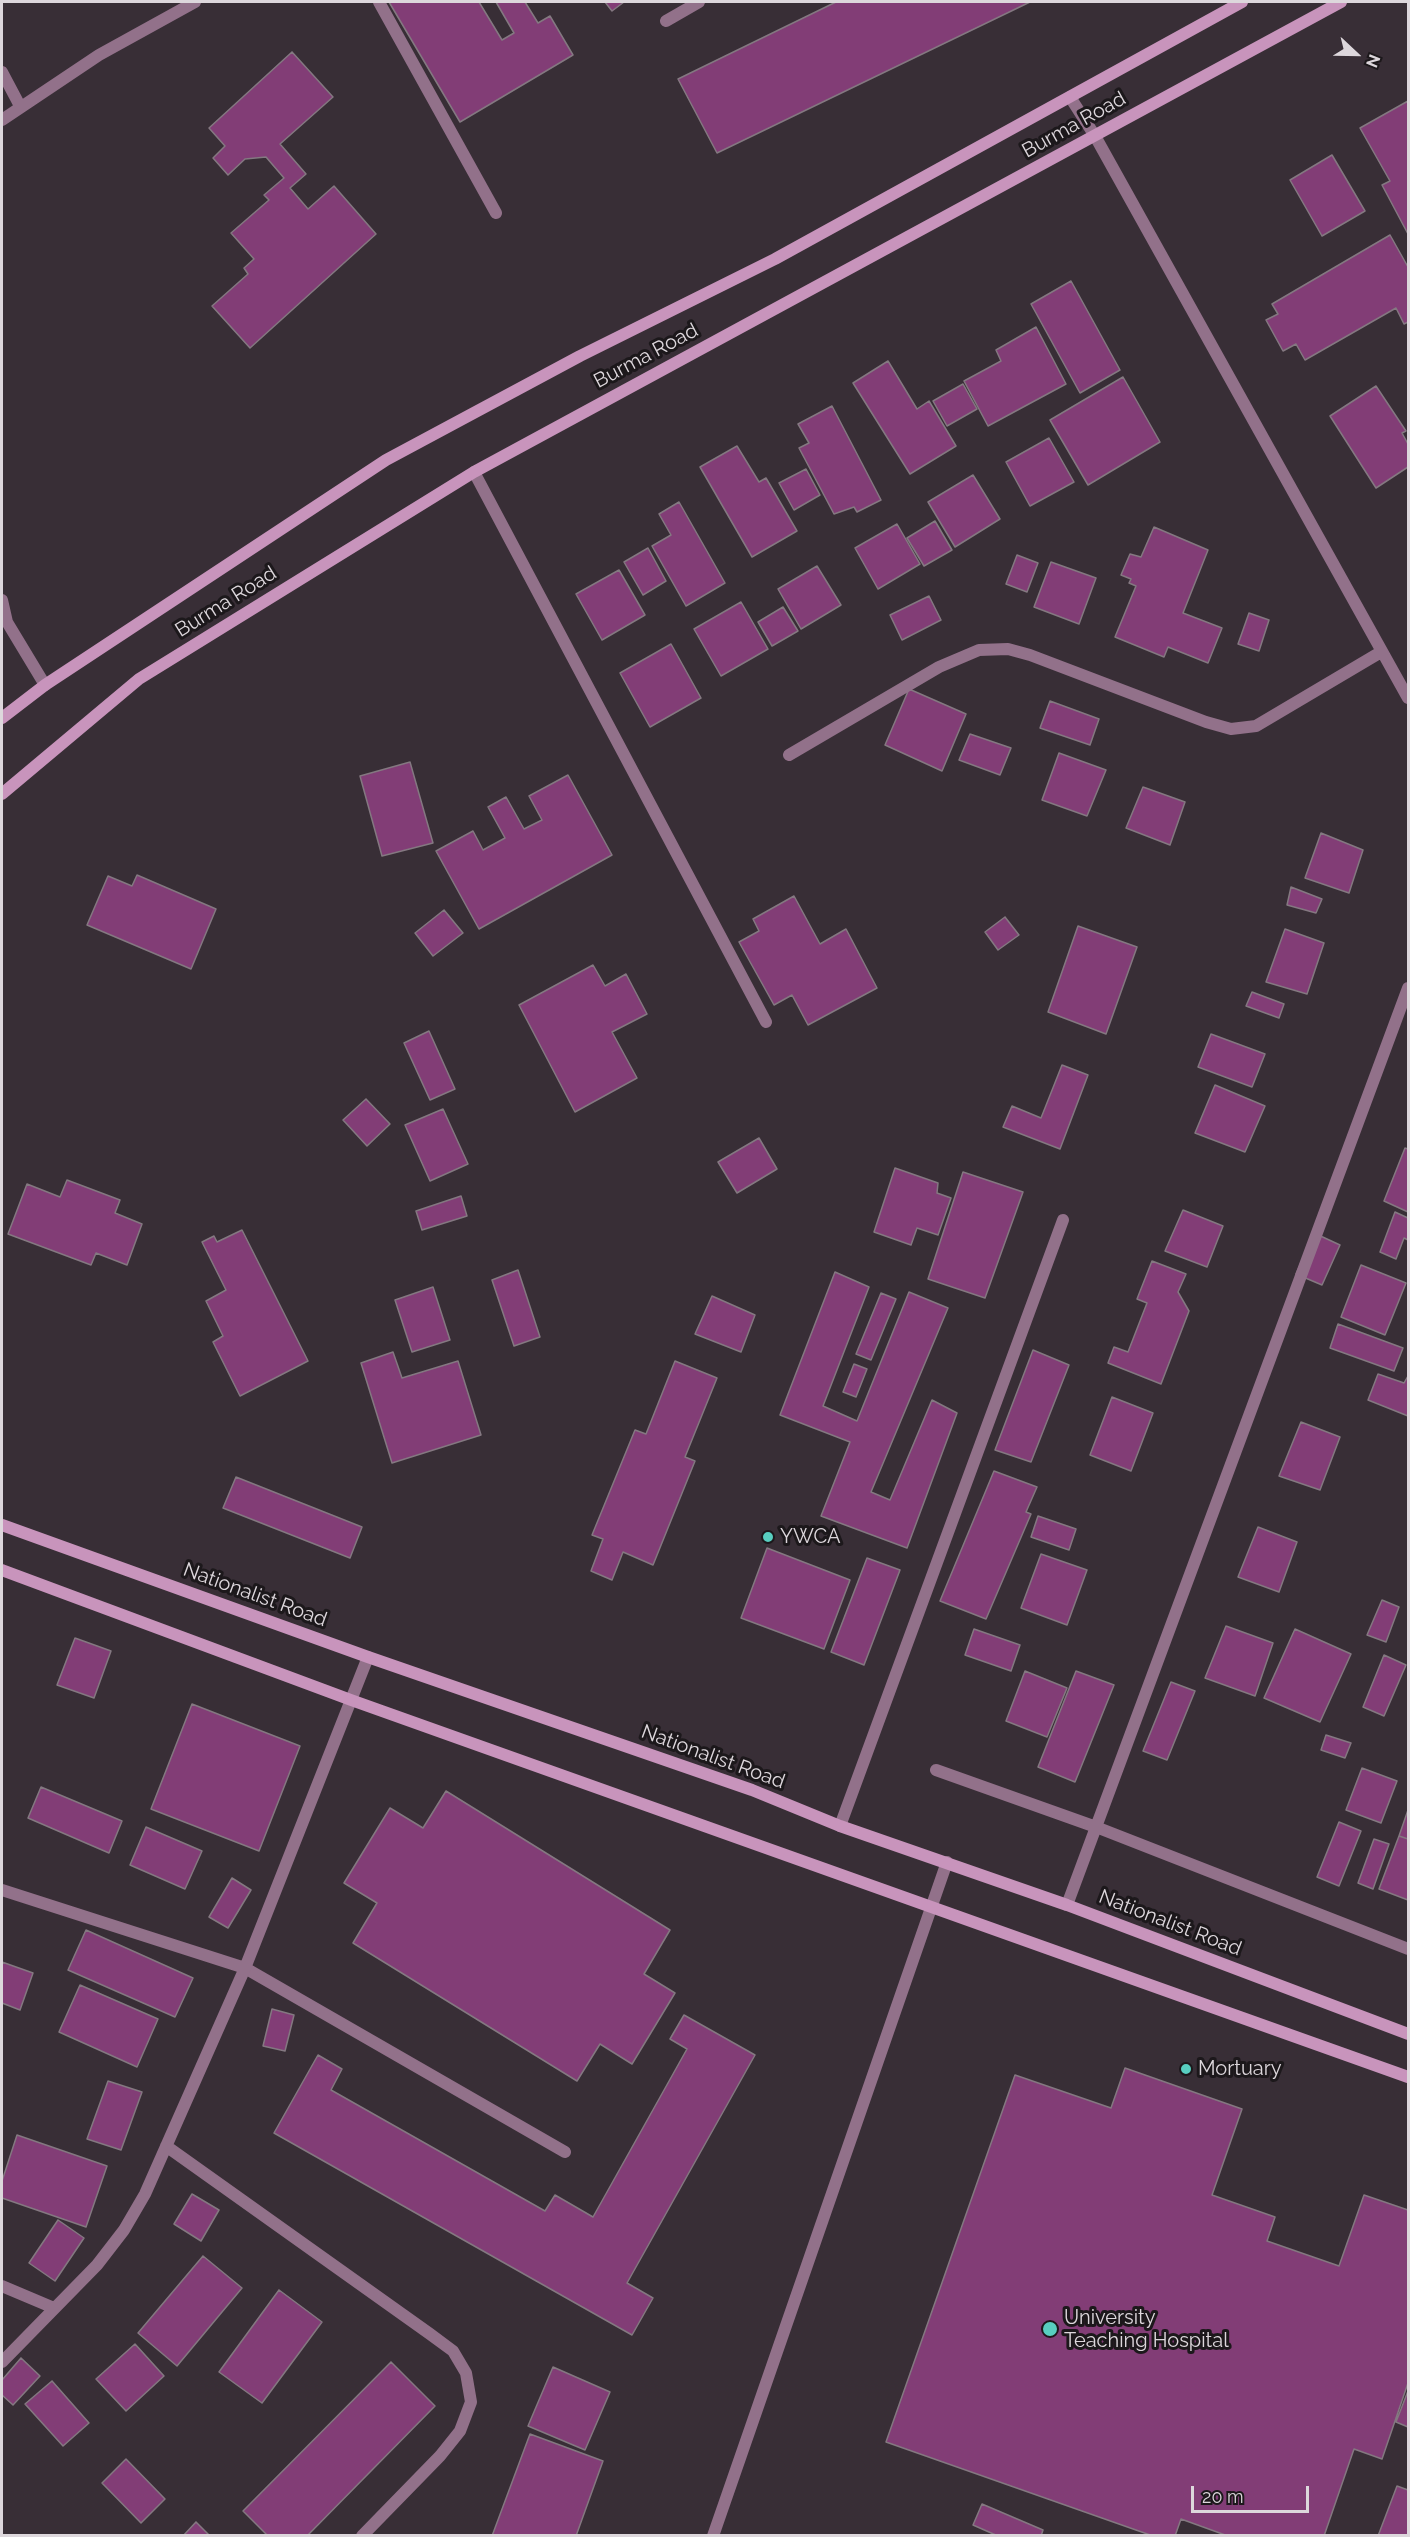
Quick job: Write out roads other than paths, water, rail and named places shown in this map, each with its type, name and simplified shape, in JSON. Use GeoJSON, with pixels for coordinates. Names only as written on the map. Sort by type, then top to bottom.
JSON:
{"type":"FeatureCollection","features":[{"type":"Feature","properties":{"kind":"main road","name":"Burma Road"},"geometry":{"type":"LineString","coordinates":[[2,718],[45,685],[386,460],[580,356],[776,259],[1242,2]]}},
{"type":"Feature","properties":{"kind":"main road","name":"Burma Road"},"geometry":{"type":"LineString","coordinates":[[2,794],[140,679],[474,472],[1341,2]]}},
{"type":"Feature","properties":{"kind":"main road","name":"Nationalist Road"},"geometry":{"type":"LineString","coordinates":[[2,1524],[368,1657],[752,1790],[840,1826],[1067,1905],[1408,2034]]}},
{"type":"Feature","properties":{"kind":"main road"},"geometry":{"type":"LineString","coordinates":[[2,1570],[351,1700],[1408,2077]]}},
{"type":"Feature","properties":{"kind":"street"},"geometry":{"type":"LineString","coordinates":[[2,120],[99,55],[195,2]]}},
{"type":"Feature","properties":{"kind":"street"},"geometry":{"type":"LineString","coordinates":[[379,2],[496,213]]}},
{"type":"Feature","properties":{"kind":"street"},"geometry":{"type":"LineString","coordinates":[[666,21],[699,2]]}},
{"type":"Feature","properties":{"kind":"street"},"geometry":{"type":"LineString","coordinates":[[2,72],[20,106]]}},
{"type":"Feature","properties":{"kind":"street"},"geometry":{"type":"LineString","coordinates":[[1070,97],[1095,136],[1408,698]]}},
{"type":"Feature","properties":{"kind":"street"},"geometry":{"type":"LineString","coordinates":[[474,472],[766,1022]]}},
{"type":"Feature","properties":{"kind":"street"},"geometry":{"type":"LineString","coordinates":[[2,600],[4,625],[45,685]]}},
{"type":"Feature","properties":{"kind":"street"},"geometry":{"type":"LineString","coordinates":[[789,755],[939,667],[979,650],[1008,649],[1030,655],[1206,722],[1231,729],[1256,726],[1381,652]]}},
{"type":"Feature","properties":{"kind":"street"},"geometry":{"type":"LineString","coordinates":[[1067,1905],[1408,988]]}},
{"type":"Feature","properties":{"kind":"street"},"geometry":{"type":"LineString","coordinates":[[840,1826],[1063,1220]]}},
{"type":"Feature","properties":{"kind":"street"},"geometry":{"type":"LineString","coordinates":[[2,2362],[97,2265],[124,2230],[145,2194],[245,1968],[368,1657]]}},
{"type":"Feature","properties":{"kind":"street"},"geometry":{"type":"LineString","coordinates":[[936,1770],[1096,1827],[1408,1949]]}},
{"type":"Feature","properties":{"kind":"street"},"geometry":{"type":"LineString","coordinates":[[713,2535],[947,1862]]}},
{"type":"Feature","properties":{"kind":"street"},"geometry":{"type":"LineString","coordinates":[[2,1890],[245,1968],[565,2152]]}},
{"type":"Feature","properties":{"kind":"street"},"geometry":{"type":"LineString","coordinates":[[166,2146],[453,2351],[466,2373],[471,2402],[460,2430],[440,2456],[362,2535]]}},
{"type":"Feature","properties":{"kind":"street"},"geometry":{"type":"LineString","coordinates":[[2,2286],[54,2308]]}},
{"type":"Feature","properties":{"kind":"place","name":"YWCA"},"geometry":{"type":"Point","coordinates":[768,1537]}},
{"type":"Feature","properties":{"kind":"place","name":"Mortuary"},"geometry":{"type":"Point","coordinates":[1186,2069]}},
{"type":"Feature","properties":{"kind":"place","name":"University Teaching Hospital"},"geometry":{"type":"Point","coordinates":[1050,2329]}}]}
